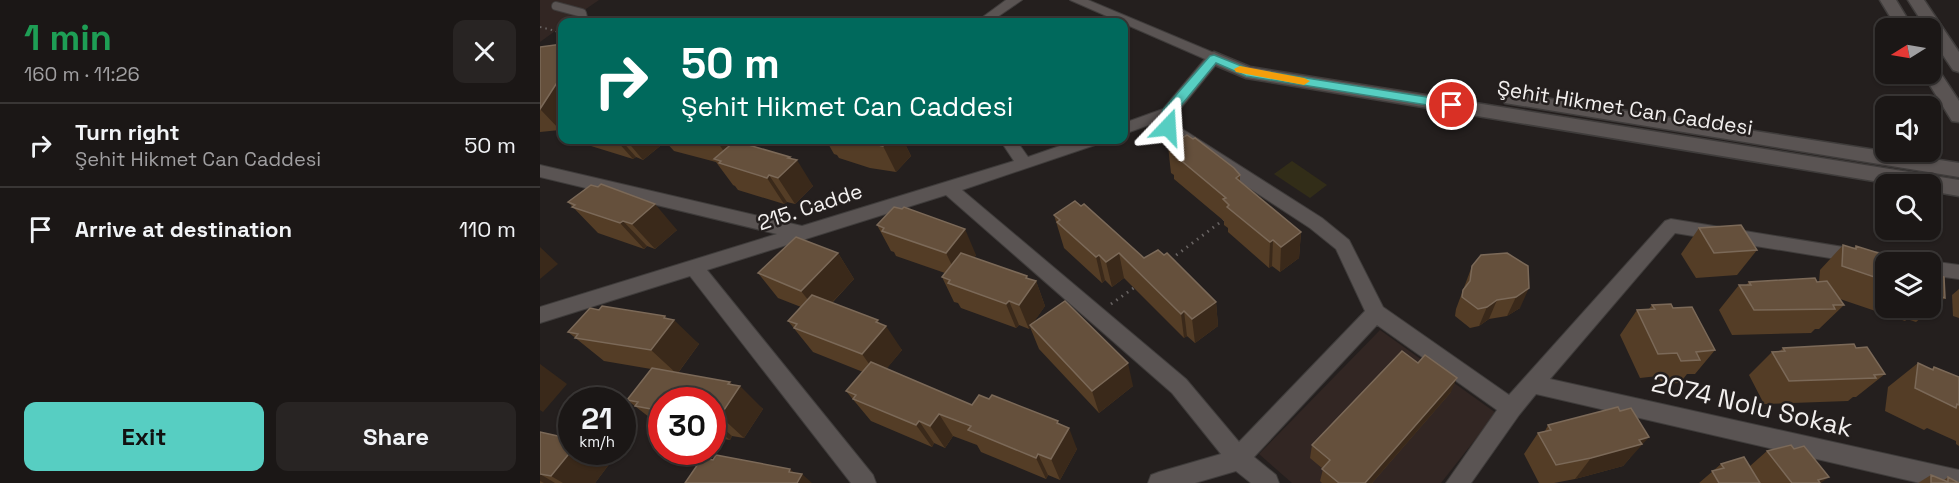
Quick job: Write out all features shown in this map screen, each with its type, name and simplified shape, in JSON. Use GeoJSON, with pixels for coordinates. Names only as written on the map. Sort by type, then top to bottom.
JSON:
{"type":"FeatureCollection","features":[{"type":"Feature","properties":{"kind":"street"},"geometry":{"type":"LineString","coordinates":[[988,18],[1015,0]]}},
{"type":"Feature","properties":{"kind":"street","name":"Şehit Hikmet Can Caddesi"},"geometry":{"type":"LineString","coordinates":[[1077,0],[1120,18]]}},
{"type":"Feature","properties":{"kind":"street"},"geometry":{"type":"LineString","coordinates":[[1887,0],[1899,18]]}},
{"type":"Feature","properties":{"kind":"street"},"geometry":{"type":"LineString","coordinates":[[1916,0],[1959,66]]}},
{"type":"Feature","properties":{"kind":"street","name":"Şehit Hikmet Can Caddesi"},"geometry":{"type":"LineString","coordinates":[[1128,22],[1246,72],[1783,158],[1875,176]]}},
{"type":"Feature","properties":{"kind":"street"},"geometry":{"type":"LineString","coordinates":[[1128,128],[1168,113],[1214,58]]}},
{"type":"Feature","properties":{"kind":"street","name":"Şehit Hikmet Can Caddesi"},"geometry":{"type":"LineString","coordinates":[[1214,58],[1252,58],[1959,170]]}},
{"type":"Feature","properties":{"kind":"street"},"geometry":{"type":"LineString","coordinates":[[1939,84],[1959,116]]}},
{"type":"Feature","properties":{"kind":"street"},"geometry":{"type":"LineString","coordinates":[[1168,113],[1168,127],[1316,223],[1343,245],[1376,313],[1511,408]]}},
{"type":"Feature","properties":{"kind":"street"},"geometry":{"type":"LineString","coordinates":[[1010,144],[1023,164]]}},
{"type":"Feature","properties":{"kind":"street","name":"215. Cadde"},"geometry":{"type":"LineString","coordinates":[[540,315],[803,234],[1080,144]]}},
{"type":"Feature","properties":{"kind":"street"},"geometry":{"type":"LineString","coordinates":[[540,171],[803,234]]}},
{"type":"Feature","properties":{"kind":"street"},"geometry":{"type":"LineString","coordinates":[[948,187],[1179,386],[1239,459],[1268,483]]}},
{"type":"Feature","properties":{"kind":"street","name":"Şehit Hikmet Can Caddesi"},"geometry":{"type":"LineString","coordinates":[[1941,187],[1959,188]]}},
{"type":"Feature","properties":{"kind":"street"},"geometry":{"type":"LineString","coordinates":[[1941,192],[1959,198]]}},
{"type":"Feature","properties":{"kind":"street"},"geometry":{"type":"LineString","coordinates":[[1457,483],[1511,408],[1671,226],[1875,258]]}},
{"type":"Feature","properties":{"kind":"street"},"geometry":{"type":"LineString","coordinates":[[694,267],[865,483]]}},
{"type":"Feature","properties":{"kind":"street"},"geometry":{"type":"LineString","coordinates":[[1941,270],[1959,272]]}},
{"type":"Feature","properties":{"kind":"street"},"geometry":{"type":"LineString","coordinates":[[1159,483],[1239,459],[1254,440],[1376,313]]}},
{"type":"Feature","properties":{"kind":"street","name":"2074 Nolu Sokak"},"geometry":{"type":"LineString","coordinates":[[1532,384],[1959,481]]}},
{"type":"Feature","properties":{"kind":"lane"},"geometry":{"type":"LineString","coordinates":[[556,6],[582,13],[583,18]]}},
{"type":"Feature","properties":{"kind":"path"},"geometry":{"type":"LineString","coordinates":[[540,27],[556,31],[558,34]]}},
{"type":"Feature","properties":{"kind":"path"},"geometry":{"type":"LineString","coordinates":[[1171,260],[1227,217]]}},
{"type":"Feature","properties":{"kind":"path"},"geometry":{"type":"LineString","coordinates":[[1095,316],[1142,281]]}},
{"type":"Feature","properties":{"kind":"shaded area"},"geometry":{"type":"Polygon","coordinates":[[[540,0],[599,0],[573,18],[558,18],[558,29],[540,42],[540,0]]]}},
{"type":"Feature","properties":{"kind":"shaded area"},"geometry":{"type":"Polygon","coordinates":[[[1292,161],[1327,185],[1310,198],[1274,174],[1292,161]]]}},
{"type":"Feature","properties":{"kind":"shaded area"},"geometry":{"type":"Polygon","coordinates":[[[1380,330],[1496,413],[1441,483],[1292,483],[1259,454],[1380,330]]]}},
{"type":"Feature","properties":{"kind":"building"},"geometry":{"type":"Polygon","coordinates":[[[558,45],[558,81],[540,109],[540,47],[558,45]]]}},
{"type":"Feature","properties":{"kind":"building"},"geometry":{"type":"Polygon","coordinates":[[[1187,135],[1195,138],[1234,168],[1240,175],[1236,178],[1301,232],[1281,247],[1273,240],[1270,242],[1227,207],[1229,205],[1223,199],[1226,198],[1171,152],[1174,151],[1168,146],[1187,135]]]}},
{"type":"Feature","properties":{"kind":"building"},"geometry":{"type":"Polygon","coordinates":[[[732,144],[745,144],[797,160],[778,178],[769,175],[767,178],[719,163],[721,161],[714,159],[732,144]]]}},
{"type":"Feature","properties":{"kind":"building"},"geometry":{"type":"Polygon","coordinates":[[[601,184],[655,204],[632,224],[623,221],[620,223],[572,207],[575,205],[568,202],[591,185],[598,187],[601,184]]]}},
{"type":"Feature","properties":{"kind":"building"},"geometry":{"type":"Polygon","coordinates":[[[1075,201],[1081,206],[1084,204],[1144,258],[1158,250],[1164,255],[1167,253],[1216,302],[1192,319],[1184,311],[1181,314],[1119,253],[1106,262],[1099,255],[1096,257],[1057,222],[1060,220],[1054,215],[1075,201]]]}},
{"type":"Feature","properties":{"kind":"building"},"geometry":{"type":"Polygon","coordinates":[[[894,207],[902,209],[904,207],[965,229],[946,253],[882,231],[884,228],[877,225],[894,207]]]}},
{"type":"Feature","properties":{"kind":"building"},"geometry":{"type":"Polygon","coordinates":[[[1741,225],[1757,250],[1714,253],[1699,228],[1741,225]]]}},
{"type":"Feature","properties":{"kind":"building"},"geometry":{"type":"Polygon","coordinates":[[[796,237],[838,253],[801,291],[758,273],[796,237]]]}},
{"type":"Feature","properties":{"kind":"building"},"geometry":{"type":"Polygon","coordinates":[[[1843,245],[1875,252],[1875,277],[1842,266],[1843,245]]]}},
{"type":"Feature","properties":{"kind":"building"},"geometry":{"type":"Polygon","coordinates":[[[961,253],[1036,281],[1019,305],[1009,301],[1006,304],[948,283],[950,280],[942,277],[961,253]]]}},
{"type":"Feature","properties":{"kind":"building"},"geometry":{"type":"Polygon","coordinates":[[[1507,253],[1528,266],[1529,288],[1516,297],[1497,300],[1487,307],[1478,309],[1462,297],[1463,290],[1470,281],[1472,266],[1481,255],[1507,253]]]}},
{"type":"Feature","properties":{"kind":"building"},"geometry":{"type":"Polygon","coordinates":[[[1941,276],[1944,277],[1945,298],[1941,297],[1941,276]]]}},
{"type":"Feature","properties":{"kind":"building"},"geometry":{"type":"Polygon","coordinates":[[[1815,278],[1817,282],[1827,281],[1844,305],[1833,305],[1835,309],[1754,310],[1739,285],[1751,285],[1749,282],[1815,278]]]}},
{"type":"Feature","properties":{"kind":"building"},"geometry":{"type":"Polygon","coordinates":[[[812,295],[878,320],[876,322],[886,326],[862,354],[794,328],[797,324],[788,321],[812,295]]]}},
{"type":"Feature","properties":{"kind":"building"},"geometry":{"type":"Polygon","coordinates":[[[1065,301],[1128,363],[1092,391],[1030,325],[1065,301]]]}},
{"type":"Feature","properties":{"kind":"building"},"geometry":{"type":"Polygon","coordinates":[[[1671,304],[1673,308],[1692,307],[1715,350],[1696,352],[1700,360],[1681,361],[1677,353],[1658,354],[1637,310],[1655,309],[1652,305],[1671,304]]]}},
{"type":"Feature","properties":{"kind":"building"},"geometry":{"type":"Polygon","coordinates":[[[602,306],[665,316],[664,318],[674,320],[651,350],[575,338],[578,334],[568,332],[590,308],[599,310],[602,306]]]}},
{"type":"Feature","properties":{"kind":"building"},"geometry":{"type":"Polygon","coordinates":[[[1854,344],[1856,348],[1867,347],[1885,374],[1874,375],[1876,378],[1789,381],[1772,352],[1785,351],[1783,348],[1854,344]]]}},
{"type":"Feature","properties":{"kind":"building"},"geometry":{"type":"Polygon","coordinates":[[[1402,351],[1418,363],[1425,355],[1457,378],[1365,483],[1339,483],[1322,469],[1330,460],[1312,445],[1402,351]]]}},
{"type":"Feature","properties":{"kind":"building"},"geometry":{"type":"Polygon","coordinates":[[[871,362],[972,405],[979,395],[989,399],[992,395],[1058,421],[1057,423],[1069,428],[1051,459],[1038,454],[1036,458],[968,430],[971,426],[939,414],[930,426],[919,421],[916,425],[853,399],[856,395],[846,391],[871,362]]]}},
{"type":"Feature","properties":{"kind":"building"},"geometry":{"type":"Polygon","coordinates":[[[1918,363],[1959,377],[1959,405],[1957,404],[1956,408],[1915,388],[1918,363]]]}},
{"type":"Feature","properties":{"kind":"building"},"geometry":{"type":"Polygon","coordinates":[[[652,368],[730,382],[728,384],[740,386],[726,407],[726,387],[648,387],[648,408],[636,406],[638,402],[636,402],[636,388],[652,368]]]}},
{"type":"Feature","properties":{"kind":"building"},"geometry":{"type":"Polygon","coordinates":[[[1618,407],[1620,411],[1631,408],[1649,437],[1639,440],[1642,444],[1556,465],[1538,433],[1551,430],[1548,425],[1618,407]]]}},
{"type":"Feature","properties":{"kind":"building"},"geometry":{"type":"Polygon","coordinates":[[[540,432],[558,436],[558,465],[560,465],[551,476],[540,474],[540,432]]]}},
{"type":"Feature","properties":{"kind":"building"},"geometry":{"type":"Polygon","coordinates":[[[1791,445],[1794,449],[1804,446],[1829,477],[1818,480],[1820,483],[1792,483],[1767,451],[1791,445]]]}},
{"type":"Feature","properties":{"kind":"building"},"geometry":{"type":"Polygon","coordinates":[[[726,457],[790,469],[789,472],[802,474],[797,483],[685,483],[697,465],[726,465],[726,457]]]}},
{"type":"Feature","properties":{"kind":"building"},"geometry":{"type":"Polygon","coordinates":[[[1744,457],[1760,483],[1719,483],[1712,471],[1724,468],[1721,464],[1744,457]]]}},
{"type":"Feature","properties":{"kind":"building"},"geometry":{"type":"Polygon","coordinates":[[[1931,475],[1948,482],[1948,477],[1959,483],[1931,483],[1931,475]]]}},
{"type":"Feature","properties":{"kind":"slow traffic"},"geometry":{"type":"LineString","coordinates":[[1240,69],[1246,72],[1304,81]]}},
{"type":"Feature","properties":{"kind":"route"},"geometry":{"type":"LineString","coordinates":[[1168,127],[1168,113],[1214,58],[1246,72],[1452,105]]}}]}
